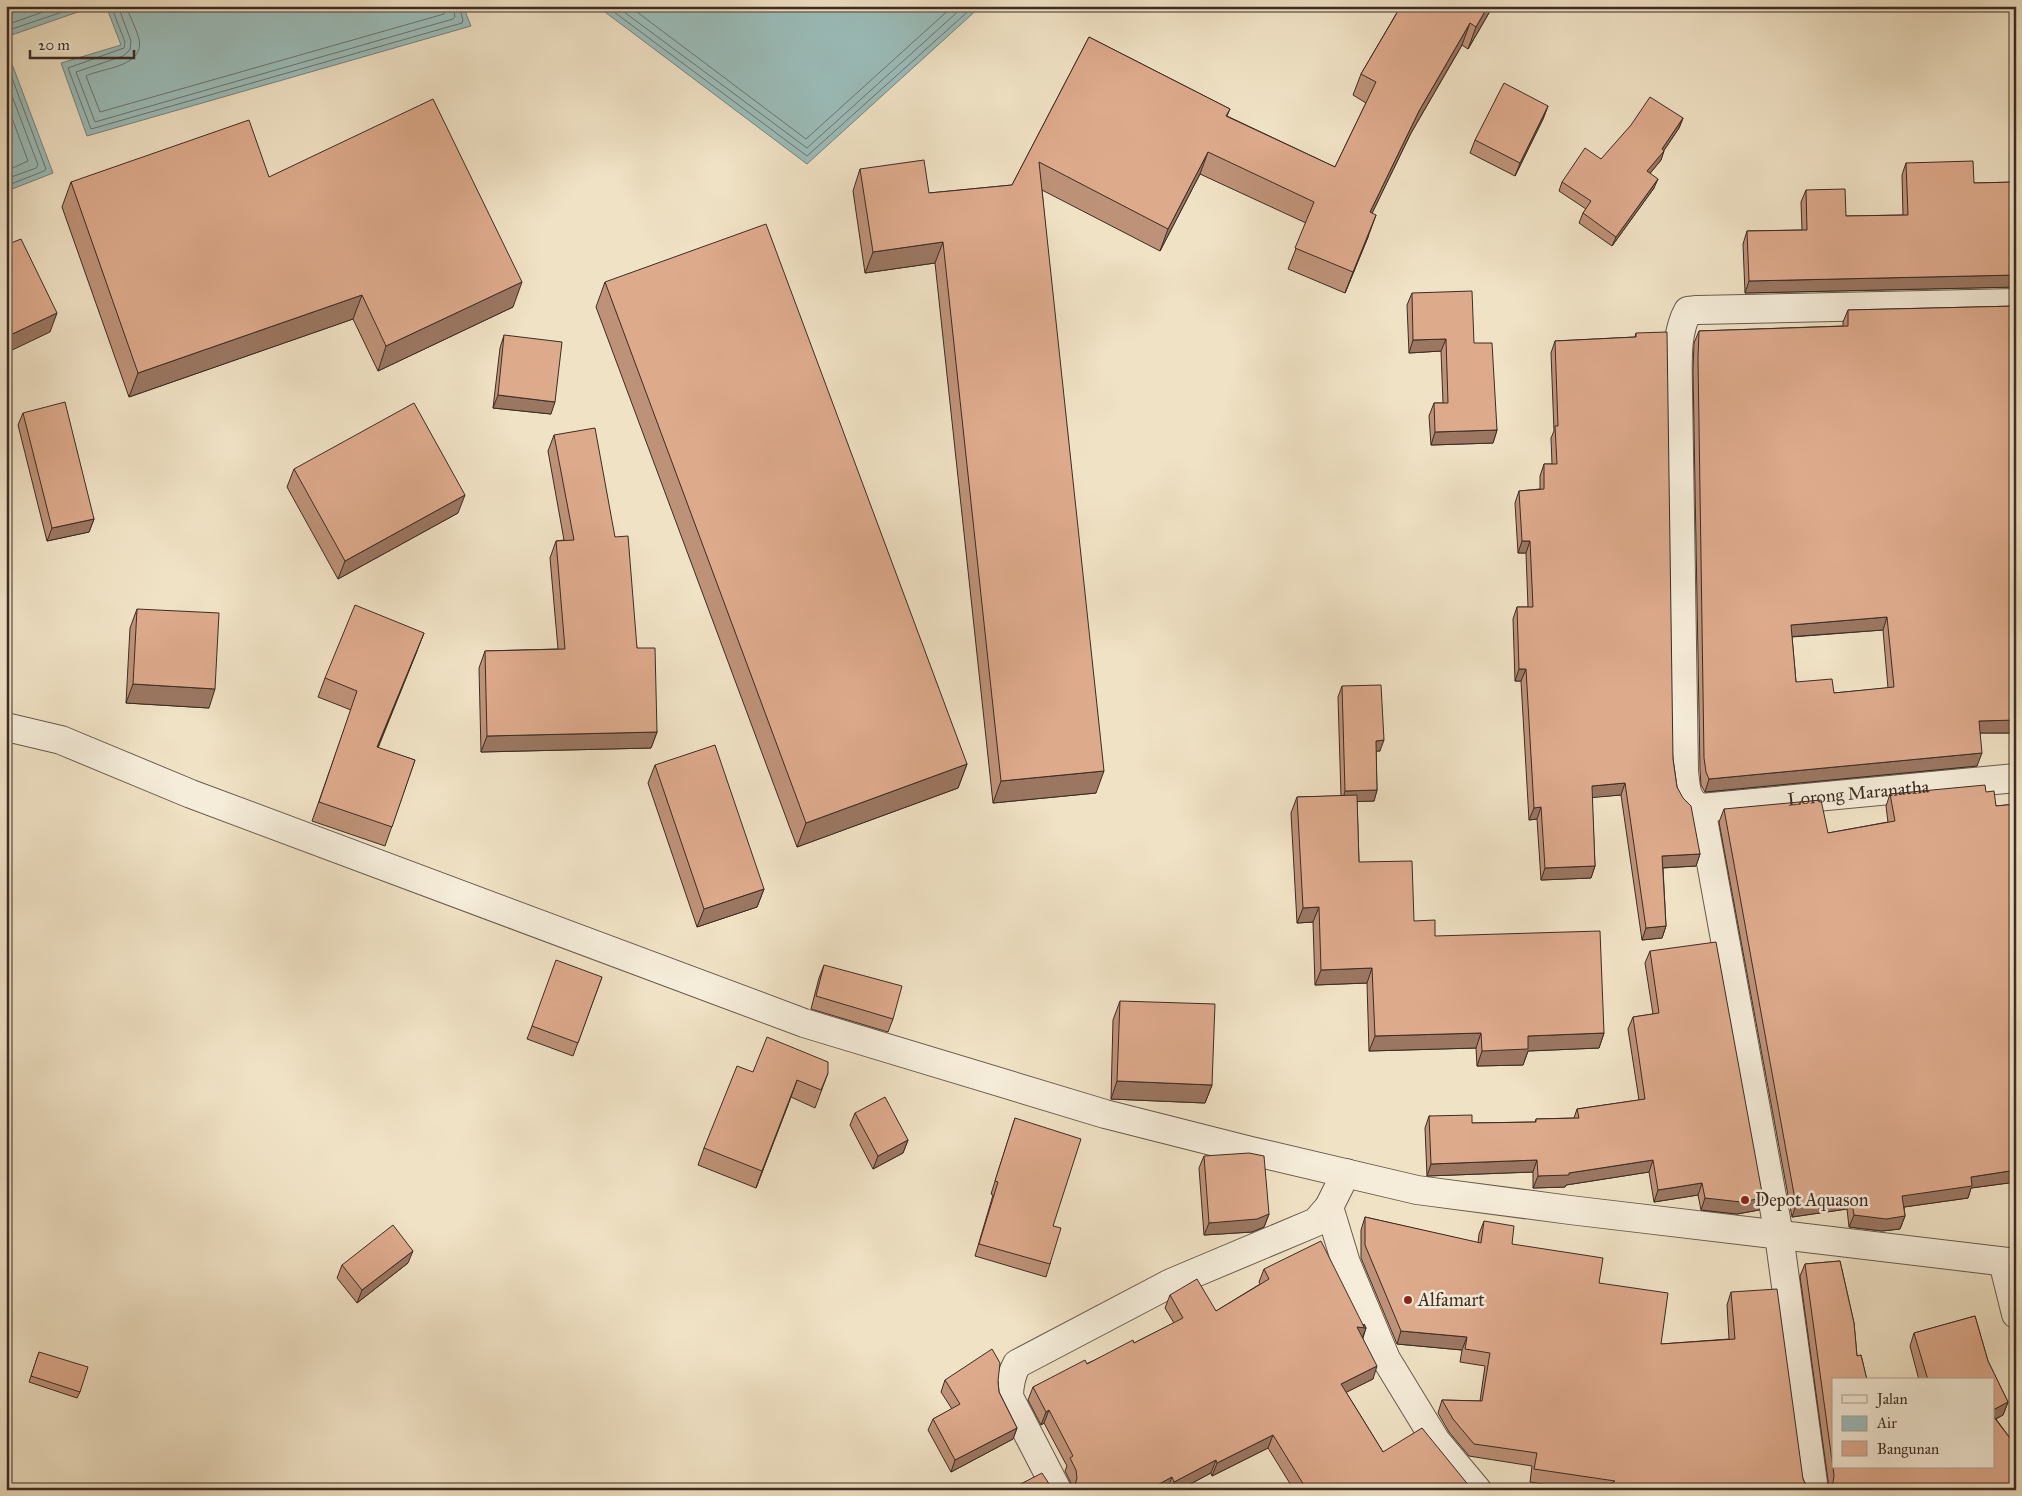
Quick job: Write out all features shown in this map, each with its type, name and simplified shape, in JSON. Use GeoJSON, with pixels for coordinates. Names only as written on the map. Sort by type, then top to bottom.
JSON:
{"type":"FeatureCollection","features":[{"type":"Feature","properties":{"kind":"street"},"geometry":{"type":"LineString","coordinates":[[1814,1490],[1779,1236],[1701,808],[1694,805],[1687,797],[1684,771],[1678,390],[1679,345],[1682,320],[1688,312],[1697,310],[2016,303]]}},
{"type":"Feature","properties":{"kind":"street"},"geometry":{"type":"LineString","coordinates":[[6,727],[61,740],[191,794],[804,1024],[1105,1114],[1417,1190],[2009,1263],[2016,1314]]}},
{"type":"Feature","properties":{"kind":"street","name":"Lorong Maranatha"},"geometry":{"type":"LineString","coordinates":[[1701,808],[2016,778]]}},
{"type":"Feature","properties":{"kind":"street"},"geometry":{"type":"LineString","coordinates":[[1057,1490],[1009,1397],[1009,1386],[1017,1364],[1171,1283],[1316,1222],[1329,1207],[1346,1173]]}},
{"type":"Feature","properties":{"kind":"street"},"geometry":{"type":"LineString","coordinates":[[1329,1207],[1346,1263],[1386,1359],[1436,1441],[1477,1490]]}},
{"type":"Feature","properties":{"kind":"water"},"geometry":{"type":"Polygon","coordinates":[[[6,6],[95,6],[6,37],[6,6]]]}},
{"type":"Feature","properties":{"kind":"water"},"geometry":{"type":"Polygon","coordinates":[[[106,6],[463,6],[471,26],[87,136],[61,63],[121,45],[106,6]]]}},
{"type":"Feature","properties":{"kind":"water"},"geometry":{"type":"Polygon","coordinates":[[[597,6],[981,6],[807,164],[597,6]]]}},
{"type":"Feature","properties":{"kind":"water"},"geometry":{"type":"Polygon","coordinates":[[[6,48],[53,173],[7,191],[6,190],[6,48]]]}},
{"type":"Feature","properties":{"kind":"building"},"geometry":{"type":"Polygon","coordinates":[[[1401,6],[1488,6],[1476,27],[1470,23],[1419,111],[1370,212],[1376,215],[1353,272],[1295,248],[1314,202],[1208,152],[1168,229],[1039,162],[1104,771],[1001,781],[943,242],[873,252],[860,169],[924,160],[929,193],[1012,185],[1089,37],[1230,109],[1226,116],[1335,167],[1376,82],[1361,74],[1401,6]]]}},
{"type":"Feature","properties":{"kind":"building"},"geometry":{"type":"Polygon","coordinates":[[[1504,83],[1548,106],[1520,163],[1475,140],[1504,83]]]}},
{"type":"Feature","properties":{"kind":"building"},"geometry":{"type":"Polygon","coordinates":[[[1650,97],[1683,118],[1662,149],[1664,151],[1647,171],[1658,179],[1616,237],[1583,213],[1591,201],[1562,182],[1585,148],[1601,159],[1631,125],[1650,97]]]}},
{"type":"Feature","properties":{"kind":"building"},"geometry":{"type":"Polygon","coordinates":[[[433,99],[522,282],[386,346],[362,295],[138,373],[71,182],[249,120],[269,177],[433,99]]]}},
{"type":"Feature","properties":{"kind":"building"},"geometry":{"type":"Polygon","coordinates":[[[1973,161],[1974,183],[2016,182],[2016,275],[1749,281],[1747,231],[1807,230],[1806,190],[1845,189],[1846,216],[1908,215],[1906,163],[1973,161]]]}},
{"type":"Feature","properties":{"kind":"building"},"geometry":{"type":"Polygon","coordinates":[[[766,224],[967,764],[806,823],[605,282],[766,224]]]}},
{"type":"Feature","properties":{"kind":"building"},"geometry":{"type":"Polygon","coordinates":[[[21,239],[57,313],[6,337],[6,245],[21,239]]]}},
{"type":"Feature","properties":{"kind":"building"},"geometry":{"type":"Polygon","coordinates":[[[1472,291],[1474,343],[1492,343],[1497,430],[1435,432],[1434,403],[1448,403],[1446,339],[1413,340],[1412,293],[1472,291]]]}},
{"type":"Feature","properties":{"kind":"building"},"geometry":{"type":"Polygon","coordinates":[[[2016,306],[2016,720],[1979,721],[1982,753],[1709,779],[1704,758],[1699,331],[1848,326],[1848,310],[2016,306]],[[1887,617],[1791,625],[1796,682],[1832,679],[1834,693],[1894,687],[1887,617]]]}},
{"type":"Feature","properties":{"kind":"building"},"geometry":{"type":"Polygon","coordinates":[[[1667,332],[1673,759],[1677,787],[1683,798],[1691,806],[1700,854],[1662,856],[1666,926],[1646,928],[1625,783],[1592,786],[1595,866],[1545,868],[1541,807],[1534,808],[1526,669],[1519,669],[1517,607],[1533,607],[1530,541],[1522,541],[1519,491],[1544,489],[1544,464],[1557,464],[1555,426],[1558,426],[1555,341],[1636,337],[1636,333],[1667,332]]]}},
{"type":"Feature","properties":{"kind":"building"},"geometry":{"type":"Polygon","coordinates":[[[504,335],[562,342],[555,402],[498,395],[504,335]]]}},
{"type":"Feature","properties":{"kind":"building"},"geometry":{"type":"Polygon","coordinates":[[[65,402],[94,519],[52,528],[23,413],[65,402]]]}},
{"type":"Feature","properties":{"kind":"building"},"geometry":{"type":"Polygon","coordinates":[[[414,403],[465,495],[345,561],[294,469],[414,403]]]}},
{"type":"Feature","properties":{"kind":"building"},"geometry":{"type":"Polygon","coordinates":[[[595,428],[615,537],[628,536],[637,648],[655,648],[657,732],[487,736],[485,651],[565,649],[556,541],[574,540],[554,435],[595,428]]]}},
{"type":"Feature","properties":{"kind":"building"},"geometry":{"type":"Polygon","coordinates":[[[355,605],[424,633],[377,747],[415,760],[392,827],[319,802],[357,691],[325,678],[355,605]]]}},
{"type":"Feature","properties":{"kind":"building"},"geometry":{"type":"Polygon","coordinates":[[[137,609],[219,613],[215,689],[133,684],[137,609]]]}},
{"type":"Feature","properties":{"kind":"building"},"geometry":{"type":"Polygon","coordinates":[[[1381,685],[1384,740],[1376,741],[1377,790],[1345,791],[1342,686],[1381,685]]]}},
{"type":"Feature","properties":{"kind":"building"},"geometry":{"type":"Polygon","coordinates":[[[715,745],[764,889],[704,909],[655,765],[715,745]]]}},
{"type":"Feature","properties":{"kind":"building"},"geometry":{"type":"Polygon","coordinates":[[[1985,785],[1986,792],[1994,791],[1996,806],[2016,804],[2016,1170],[1971,1177],[1972,1186],[1902,1196],[1905,1216],[1886,1219],[1854,1215],[1851,1197],[1796,1205],[1724,809],[1821,800],[1828,833],[1895,821],[1890,794],[1985,785]]]}},
{"type":"Feature","properties":{"kind":"building"},"geometry":{"type":"Polygon","coordinates":[[[1357,795],[1359,862],[1412,861],[1414,921],[1435,920],[1435,936],[1600,931],[1604,1033],[1528,1036],[1528,1049],[1482,1051],[1481,1033],[1375,1036],[1372,968],[1321,970],[1319,907],[1303,908],[1297,797],[1357,795]]]}},
{"type":"Feature","properties":{"kind":"building"},"geometry":{"type":"Polygon","coordinates":[[[1716,942],[1763,1198],[1741,1202],[1705,1198],[1702,1183],[1658,1190],[1653,1160],[1569,1173],[1569,1175],[1538,1176],[1537,1160],[1431,1164],[1429,1116],[1472,1115],[1472,1123],[1536,1122],[1536,1119],[1579,1118],[1577,1109],[1645,1099],[1633,1017],[1659,1013],[1650,951],[1716,942]]]}},
{"type":"Feature","properties":{"kind":"building"},"geometry":{"type":"Polygon","coordinates":[[[556,960],[602,977],[578,1043],[532,1026],[556,960]]]}},
{"type":"Feature","properties":{"kind":"building"},"geometry":{"type":"Polygon","coordinates":[[[824,965],[902,986],[893,1019],[816,996],[824,965]]]}},
{"type":"Feature","properties":{"kind":"building"},"geometry":{"type":"Polygon","coordinates":[[[1120,1001],[1215,1004],[1212,1085],[1117,1081],[1120,1001]]]}},
{"type":"Feature","properties":{"kind":"building"},"geometry":{"type":"Polygon","coordinates":[[[767,1037],[828,1062],[828,1073],[821,1090],[797,1080],[762,1171],[704,1148],[737,1066],[753,1072],[767,1037]]]}},
{"type":"Feature","properties":{"kind":"building"},"geometry":{"type":"Polygon","coordinates":[[[885,1097],[908,1140],[878,1156],[855,1113],[885,1097]]]}},
{"type":"Feature","properties":{"kind":"building"},"geometry":{"type":"Polygon","coordinates":[[[1015,1118],[1081,1139],[1053,1226],[1061,1228],[1050,1264],[979,1244],[998,1182],[995,1181],[1015,1118]]]}},
{"type":"Feature","properties":{"kind":"building"},"geometry":{"type":"Polygon","coordinates":[[[1249,1153],[1264,1156],[1269,1214],[1257,1219],[1209,1223],[1204,1156],[1249,1153]]]}},
{"type":"Feature","properties":{"kind":"building"},"geometry":{"type":"Polygon","coordinates":[[[1365,1217],[1481,1243],[1484,1221],[1514,1226],[1512,1244],[1603,1258],[1599,1283],[1668,1293],[1661,1344],[1735,1339],[1731,1292],[1777,1289],[1803,1479],[1810,1490],[1600,1490],[1615,1481],[1534,1469],[1537,1453],[1474,1444],[1453,1419],[1442,1400],[1482,1401],[1490,1353],[1465,1349],[1467,1337],[1401,1331],[1365,1245],[1365,1217]]]}},
{"type":"Feature","properties":{"kind":"building"},"geometry":{"type":"Polygon","coordinates":[[[393,1225],[413,1251],[362,1290],[342,1265],[393,1225]]]}},
{"type":"Feature","properties":{"kind":"building"},"geometry":{"type":"Polygon","coordinates":[[[1321,1241],[1366,1328],[1357,1327],[1377,1366],[1341,1384],[1383,1452],[1422,1428],[1473,1490],[1307,1490],[1273,1435],[1217,1463],[1216,1460],[1174,1482],[1172,1477],[1148,1490],[1070,1490],[1075,1485],[1077,1478],[1076,1470],[1070,1458],[1073,1456],[1049,1410],[1046,1412],[1033,1387],[1085,1360],[1087,1364],[1133,1340],[1134,1343],[1183,1318],[1170,1295],[1197,1279],[1216,1311],[1269,1279],[1264,1269],[1321,1241]]]}},
{"type":"Feature","properties":{"kind":"building"},"geometry":{"type":"Polygon","coordinates":[[[1840,1261],[1854,1323],[1857,1356],[1861,1355],[1867,1378],[1832,1378],[1832,1460],[1805,1264],[1840,1261]]]}},
{"type":"Feature","properties":{"kind":"building"},"geometry":{"type":"Polygon","coordinates":[[[1975,1316],[1988,1361],[2008,1402],[1994,1409],[1994,1378],[1927,1378],[1914,1333],[1975,1316]]]}},
{"type":"Feature","properties":{"kind":"building"},"geometry":{"type":"Polygon","coordinates":[[[992,1349],[1000,1363],[999,1392],[1017,1428],[955,1460],[933,1419],[960,1404],[945,1380],[992,1349]]]}},
{"type":"Feature","properties":{"kind":"building"},"geometry":{"type":"Polygon","coordinates":[[[39,1352],[88,1367],[80,1392],[31,1376],[39,1352]]]}},
{"type":"Feature","properties":{"kind":"building"},"geometry":{"type":"Polygon","coordinates":[[[1994,1417],[2016,1446],[2016,1490],[1827,1490],[1833,1483],[1833,1468],[1994,1468],[1994,1417]]]}},
{"type":"Feature","properties":{"kind":"building"},"geometry":{"type":"Polygon","coordinates":[[[1042,1473],[1053,1490],[1009,1490],[1042,1473]]]}},
{"type":"Feature","properties":{"kind":"place","name":"Depot Aquason"},"geometry":{"type":"Point","coordinates":[1745,1200]}},
{"type":"Feature","properties":{"kind":"place","name":"Alfamart"},"geometry":{"type":"Point","coordinates":[1408,1300]}}]}
